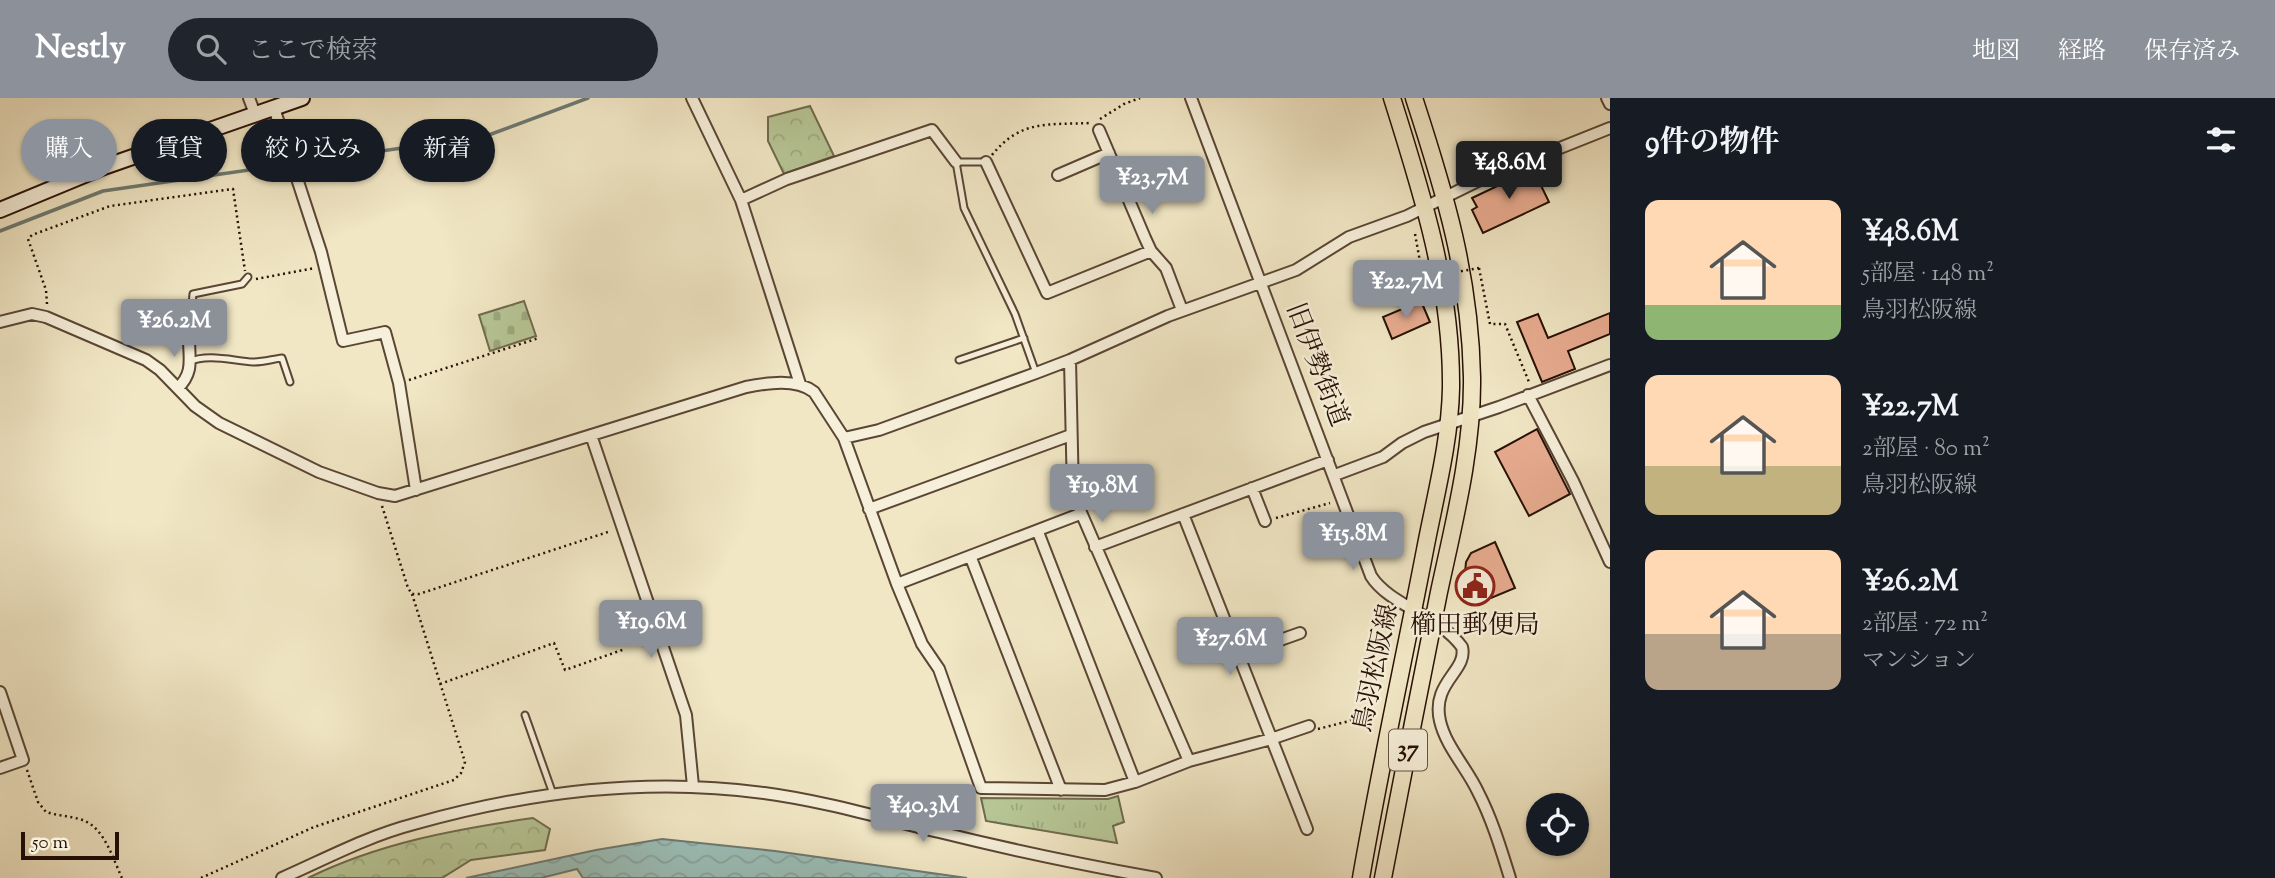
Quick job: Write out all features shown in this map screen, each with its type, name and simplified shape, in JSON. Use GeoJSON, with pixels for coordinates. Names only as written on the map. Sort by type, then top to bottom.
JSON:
{"type":"FeatureCollection","features":[{"type":"Feature","properties":{"kind":"main road"},"geometry":{"type":"LineString","coordinates":[[0,210],[104,167],[302,98]]}},
{"type":"Feature","properties":{"kind":"main road","name":"鳥羽松阪線"},"geometry":{"type":"LineString","coordinates":[[1361,878],[1449,423],[1451,388],[1447,316],[1439,259],[1392,98]]}},
{"type":"Feature","properties":{"kind":"main road","name":"鳥羽松阪線"},"geometry":{"type":"LineString","coordinates":[[1382,878],[1471,416],[1472,377],[1468,310],[1446,197],[1415,98]]}},
{"type":"Feature","properties":{"kind":"street"},"geometry":{"type":"LineString","coordinates":[[249,98],[255,114]]}},
{"type":"Feature","properties":{"kind":"street"},"geometry":{"type":"LineString","coordinates":[[692,98],[741,200],[800,384]]}},
{"type":"Feature","properties":{"kind":"street","name":"旧伊勢街道"},"geometry":{"type":"LineString","coordinates":[[1191,98],[1375,583],[1433,622],[1455,639],[1464,651],[1461,662],[1445,682],[1439,698],[1440,722],[1455,754],[1479,792],[1510,878]]}},
{"type":"Feature","properties":{"kind":"street"},"geometry":{"type":"LineString","coordinates":[[1607,98],[1610,104]]}},
{"type":"Feature","properties":{"kind":"street"},"geometry":{"type":"LineString","coordinates":[[274,108],[323,262],[343,341],[386,332],[399,383],[416,490]]}},
{"type":"Feature","properties":{"kind":"street"},"geometry":{"type":"LineString","coordinates":[[844,438],[878,430],[1036,373],[1182,310],[1296,270],[1349,237],[1426,208],[1482,179],[1610,128]]}},
{"type":"Feature","properties":{"kind":"street"},"geometry":{"type":"LineString","coordinates":[[741,200],[787,179],[932,130],[956,162]]}},
{"type":"Feature","properties":{"kind":"street"},"geometry":{"type":"LineString","coordinates":[[1099,130],[1151,251],[1166,268],[1182,310]]}},
{"type":"Feature","properties":{"kind":"street"},"geometry":{"type":"LineString","coordinates":[[1058,175],[1109,153]]}},
{"type":"Feature","properties":{"kind":"street"},"geometry":{"type":"LineString","coordinates":[[986,162],[1047,293],[1151,251]]}},
{"type":"Feature","properties":{"kind":"street"},"geometry":{"type":"LineString","coordinates":[[0,322],[32,314],[46,317],[146,360],[160,370],[195,407],[219,423],[319,472],[378,493],[395,496],[746,387],[765,383],[800,384],[814,392],[844,438],[897,584],[922,644],[939,669],[981,788],[1105,790],[1135,782],[1189,761],[1309,726]]}},
{"type":"Feature","properties":{"kind":"street"},"geometry":{"type":"LineString","coordinates":[[178,388],[187,379],[190,371],[189,338]]}},
{"type":"Feature","properties":{"kind":"street"},"geometry":{"type":"LineString","coordinates":[[1070,360],[1073,494],[1189,761]]}},
{"type":"Feature","properties":{"kind":"street"},"geometry":{"type":"LineString","coordinates":[[1335,475],[1383,457],[1414,436],[1610,365]]}},
{"type":"Feature","properties":{"kind":"street"},"geometry":{"type":"LineString","coordinates":[[1528,395],[1573,481],[1610,562]]}},
{"type":"Feature","properties":{"kind":"street"},"geometry":{"type":"LineString","coordinates":[[591,435],[686,715],[693,786]]}},
{"type":"Feature","properties":{"kind":"street"},"geometry":{"type":"LineString","coordinates":[[869,509],[1071,435]]}},
{"type":"Feature","properties":{"kind":"street"},"geometry":{"type":"LineString","coordinates":[[1095,547],[1328,460]]}},
{"type":"Feature","properties":{"kind":"street"},"geometry":{"type":"LineString","coordinates":[[1252,488],[1265,521]]}},
{"type":"Feature","properties":{"kind":"street"},"geometry":{"type":"LineString","coordinates":[[897,584],[971,558],[1080,514]]}},
{"type":"Feature","properties":{"kind":"street"},"geometry":{"type":"LineString","coordinates":[[1183,514],[1307,829]]}},
{"type":"Feature","properties":{"kind":"street"},"geometry":{"type":"LineString","coordinates":[[1038,532],[1135,782]]}},
{"type":"Feature","properties":{"kind":"street"},"geometry":{"type":"LineString","coordinates":[[971,558],[1061,790]]}},
{"type":"Feature","properties":{"kind":"street"},"geometry":{"type":"LineString","coordinates":[[1238,656],[1300,633]]}},
{"type":"Feature","properties":{"kind":"street"},"geometry":{"type":"LineString","coordinates":[[0,692],[23,760],[0,768]]}},
{"type":"Feature","properties":{"kind":"street"},"geometry":{"type":"LineString","coordinates":[[282,878],[368,840],[413,824],[553,794],[594,789],[693,786],[809,800],[983,842],[1156,878]]}},
{"type":"Feature","properties":{"kind":"lane"},"geometry":{"type":"LineString","coordinates":[[986,162],[956,162],[964,208],[1024,338],[1036,373]]}},
{"type":"Feature","properties":{"kind":"lane"},"geometry":{"type":"LineString","coordinates":[[189,338],[193,294],[242,284],[248,278]]}},
{"type":"Feature","properties":{"kind":"lane"},"geometry":{"type":"LineString","coordinates":[[959,360],[1024,338]]}},
{"type":"Feature","properties":{"kind":"lane"},"geometry":{"type":"LineString","coordinates":[[189,362],[195,359],[256,362],[282,358],[290,383]]}},
{"type":"Feature","properties":{"kind":"lane"},"geometry":{"type":"LineString","coordinates":[[525,715],[553,794]]}},
{"type":"Feature","properties":{"kind":"path"},"geometry":{"type":"LineString","coordinates":[[986,162],[1005,139],[1016,132],[1045,125],[1096,122],[1124,104],[1140,98]]}},
{"type":"Feature","properties":{"kind":"path"},"geometry":{"type":"LineString","coordinates":[[46,317],[46,290],[28,239],[32,235],[110,206],[233,189],[250,280],[304,270],[323,262]]}},
{"type":"Feature","properties":{"kind":"path"},"geometry":{"type":"LineString","coordinates":[[1414,225],[1423,278],[1479,268],[1490,324],[1505,324],[1529,382],[1528,395]]}},
{"type":"Feature","properties":{"kind":"path"},"geometry":{"type":"LineString","coordinates":[[399,383],[539,338]]}},
{"type":"Feature","properties":{"kind":"path"},"geometry":{"type":"LineString","coordinates":[[201,878],[314,827],[454,780],[461,773],[465,762],[378,493]]}},
{"type":"Feature","properties":{"kind":"path"},"geometry":{"type":"LineString","coordinates":[[1265,521],[1343,499]]}},
{"type":"Feature","properties":{"kind":"path"},"geometry":{"type":"LineString","coordinates":[[412,594],[609,531],[624,531]]}},
{"type":"Feature","properties":{"kind":"path"},"geometry":{"type":"LineString","coordinates":[[440,684],[554,643],[565,670],[625,649]]}},
{"type":"Feature","properties":{"kind":"path"},"geometry":{"type":"LineString","coordinates":[[1309,726],[1313,730],[1361,718],[1380,720]]}},
{"type":"Feature","properties":{"kind":"path"},"geometry":{"type":"LineString","coordinates":[[23,760],[38,802],[46,812],[83,820],[94,826],[106,842],[122,878]]}},
{"type":"Feature","properties":{"kind":"green space"},"geometry":{"type":"Polygon","coordinates":[[[810,106],[834,156],[784,174],[768,141],[768,117],[810,106]]]}},
{"type":"Feature","properties":{"kind":"green space"},"geometry":{"type":"Polygon","coordinates":[[[524,301],[536,336],[490,351],[479,315],[524,301]]]}},
{"type":"Feature","properties":{"kind":"green space"},"geometry":{"type":"Polygon","coordinates":[[[1118,796],[1124,822],[1113,826],[1117,843],[986,821],[981,798],[1108,799],[1118,796]]]}},
{"type":"Feature","properties":{"kind":"green space"},"geometry":{"type":"Polygon","coordinates":[[[533,818],[550,829],[545,850],[471,860],[442,878],[308,878],[362,855],[418,839],[533,818]]]}},
{"type":"Feature","properties":{"kind":"water"},"geometry":{"type":"Polygon","coordinates":[[[662,839],[775,851],[967,878],[583,878],[577,869],[541,878],[466,878],[662,839]]]}},
{"type":"Feature","properties":{"kind":"building"},"geometry":{"type":"Polygon","coordinates":[[[1533,169],[1549,202],[1483,233],[1472,210],[1477,207],[1472,198],[1533,169]]]}},
{"type":"Feature","properties":{"kind":"building"},"geometry":{"type":"Polygon","coordinates":[[[1421,301],[1430,322],[1392,339],[1383,317],[1421,301]]]}},
{"type":"Feature","properties":{"kind":"building"},"geometry":{"type":"Polygon","coordinates":[[[1610,313],[1610,334],[1568,351],[1575,369],[1542,382],[1517,322],[1538,314],[1548,338],[1610,313]]]}},
{"type":"Feature","properties":{"kind":"building"},"geometry":{"type":"Polygon","coordinates":[[[1537,429],[1570,494],[1529,516],[1495,452],[1537,429]]]}},
{"type":"Feature","properties":{"kind":"building"},"geometry":{"type":"Polygon","coordinates":[[[1495,542],[1515,588],[1491,598],[1489,593],[1477,598],[1465,573],[1466,562],[1471,553],[1495,542]]]}},
{"type":"Feature","properties":{"kind":"waterway"},"geometry":{"type":"LineString","coordinates":[[0,231],[103,191],[486,136],[588,98]]}},
{"type":"Feature","properties":{"kind":"place","name":"櫛田郵便局"},"geometry":{"type":"Point","coordinates":[1475,586]}}]}
